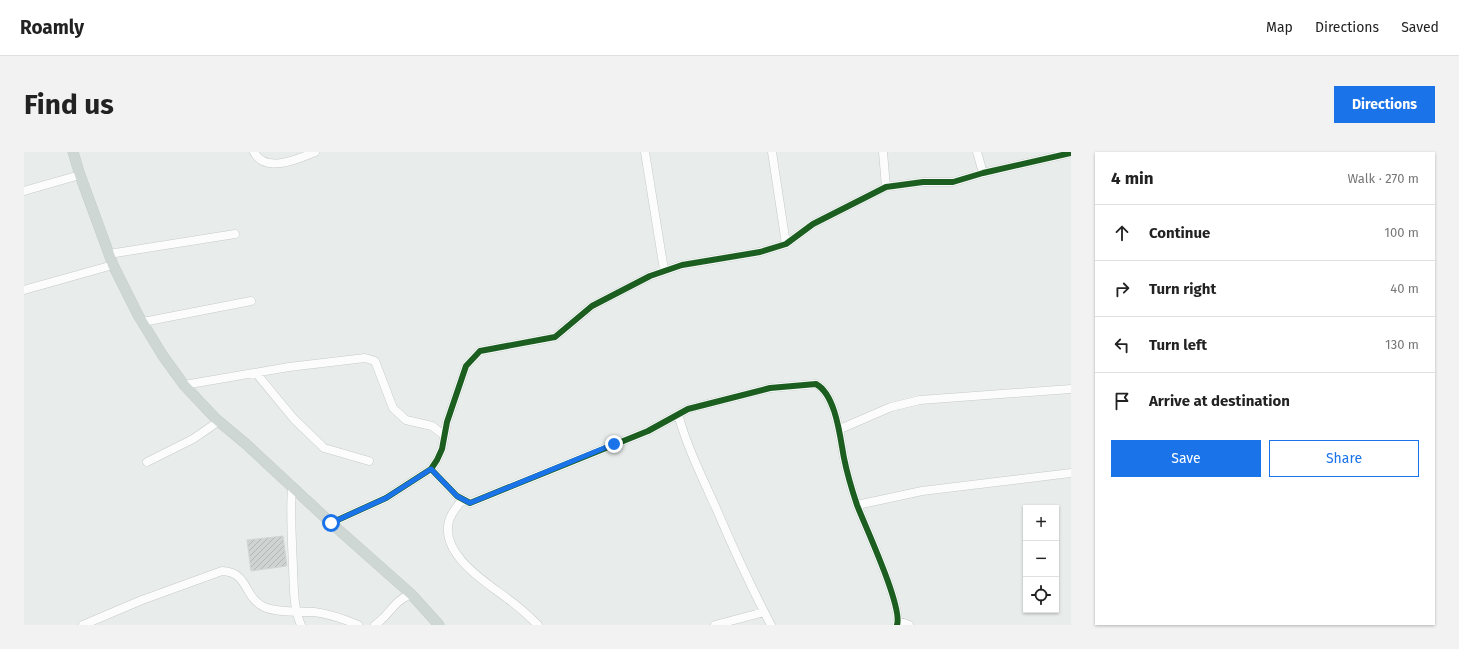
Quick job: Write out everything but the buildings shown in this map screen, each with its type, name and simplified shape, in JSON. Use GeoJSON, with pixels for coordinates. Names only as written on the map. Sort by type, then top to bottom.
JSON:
{"type":"FeatureCollection","features":[{"type":"Feature","properties":{"kind":"main road"},"geometry":{"type":"LineString","coordinates":[[73,152],[80,176],[113,265],[142,322],[163,356],[184,385],[219,421],[411,594],[439,625]]}},
{"type":"Feature","properties":{"kind":"street"},"geometry":{"type":"LineString","coordinates":[[254,152],[258,159],[267,163],[279,164],[315,152]]}},
{"type":"Feature","properties":{"kind":"street"},"geometry":{"type":"LineString","coordinates":[[646,152],[664,270]]}},
{"type":"Feature","properties":{"kind":"street"},"geometry":{"type":"LineString","coordinates":[[772,152],[786,244]]}},
{"type":"Feature","properties":{"kind":"street"},"geometry":{"type":"LineString","coordinates":[[883,152],[886,187]]}},
{"type":"Feature","properties":{"kind":"street"},"geometry":{"type":"LineString","coordinates":[[977,152],[983,173]]}},
{"type":"Feature","properties":{"kind":"street"},"geometry":{"type":"LineString","coordinates":[[331,523],[386,498],[431,469],[442,449],[444,435],[466,366],[475,354],[480,351],[548,340],[555,337],[602,299],[664,270],[693,263],[760,252],[786,244],[813,224],[886,187],[924,182],[953,182],[983,173],[1071,153]]}},
{"type":"Feature","properties":{"kind":"street"},"geometry":{"type":"LineString","coordinates":[[24,191],[80,176]]}},
{"type":"Feature","properties":{"kind":"street"},"geometry":{"type":"LineString","coordinates":[[110,254],[235,234]]}},
{"type":"Feature","properties":{"kind":"street"},"geometry":{"type":"LineString","coordinates":[[24,290],[113,265]]}},
{"type":"Feature","properties":{"kind":"street"},"geometry":{"type":"LineString","coordinates":[[142,322],[251,300]]}},
{"type":"Feature","properties":{"kind":"street"},"geometry":{"type":"LineString","coordinates":[[184,385],[256,373],[366,358],[375,361],[393,408],[406,420],[432,426],[444,435]]}},
{"type":"Feature","properties":{"kind":"street"},"geometry":{"type":"LineString","coordinates":[[256,373],[298,424],[324,448],[369,461]]}},
{"type":"Feature","properties":{"kind":"street"},"geometry":{"type":"LineString","coordinates":[[431,469],[462,500],[470,503],[476,502],[658,427],[688,409],[770,388],[812,383],[820,386],[827,392],[840,429],[844,459],[857,505],[873,541],[898,623],[909,625]]}},
{"type":"Feature","properties":{"kind":"street"},"geometry":{"type":"LineString","coordinates":[[840,429],[891,408],[920,400],[1071,389]]}},
{"type":"Feature","properties":{"kind":"street"},"geometry":{"type":"LineString","coordinates":[[678,414],[685,438],[749,583],[772,625]]}},
{"type":"Feature","properties":{"kind":"street"},"geometry":{"type":"LineString","coordinates":[[147,462],[193,439],[219,421]]}},
{"type":"Feature","properties":{"kind":"street"},"geometry":{"type":"LineString","coordinates":[[857,505],[922,491],[1071,473]]}},
{"type":"Feature","properties":{"kind":"street"},"geometry":{"type":"LineString","coordinates":[[292,487],[291,532],[296,612],[301,625]]}},
{"type":"Feature","properties":{"kind":"street"},"geometry":{"type":"LineString","coordinates":[[462,500],[448,522],[453,548],[465,565],[479,579],[508,598],[538,625]]}},
{"type":"Feature","properties":{"kind":"street"},"geometry":{"type":"LineString","coordinates":[[83,625],[142,600],[222,571],[231,572],[241,578],[250,595],[266,608],[296,612],[315,612],[347,620],[358,625]]}},
{"type":"Feature","properties":{"kind":"street"},"geometry":{"type":"LineString","coordinates":[[375,625],[386,616],[394,604],[401,598],[411,594]]}},
{"type":"Feature","properties":{"kind":"street"},"geometry":{"type":"LineString","coordinates":[[715,625],[764,612]]}},
{"type":"Feature","properties":{"kind":"cycle path"},"geometry":{"type":"LineString","coordinates":[[331,523],[386,498],[431,469],[442,449],[447,422],[466,366],[480,351],[555,337],[592,306],[650,276],[682,265],[760,252],[786,244],[813,224],[886,187],[923,182],[953,182],[983,173],[1071,153]]}},
{"type":"Feature","properties":{"kind":"cycle path"},"geometry":{"type":"LineString","coordinates":[[431,469],[457,496],[470,503],[648,431],[688,409],[770,388],[816,384],[823,389],[833,407],[839,428],[845,464],[851,487],[889,585],[897,616],[897,625]]}},
{"type":"Feature","properties":{"kind":"route"},"geometry":{"type":"LineString","coordinates":[[331,523],[386,498],[431,469],[457,496],[470,503],[476,502],[614,444]]}}]}
